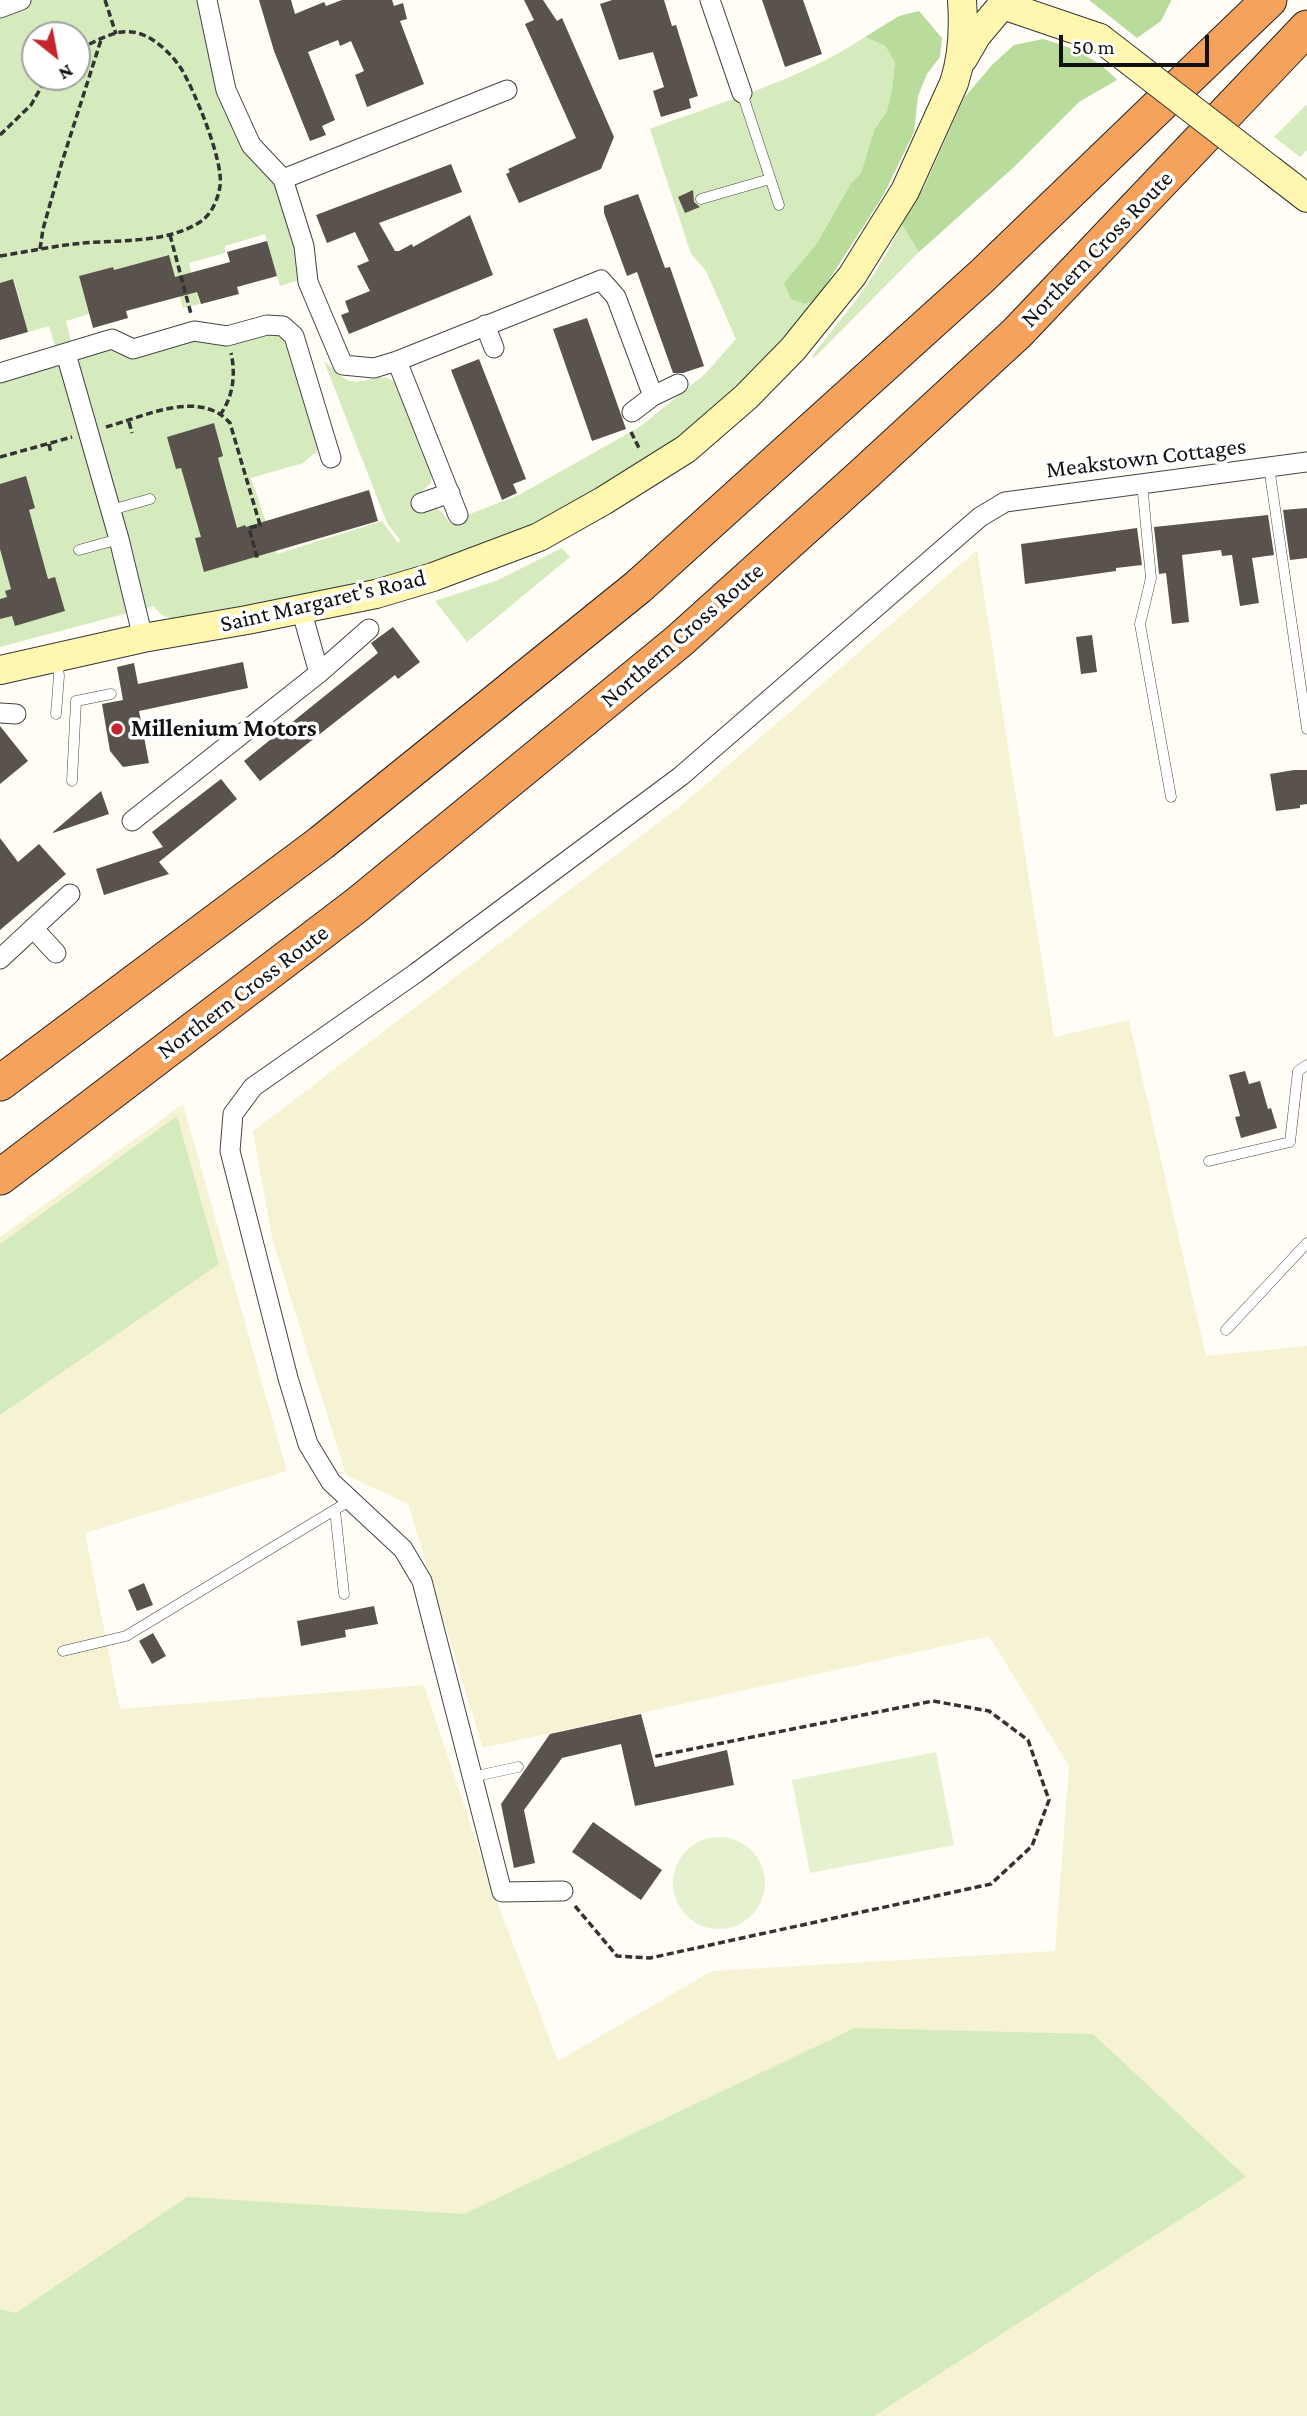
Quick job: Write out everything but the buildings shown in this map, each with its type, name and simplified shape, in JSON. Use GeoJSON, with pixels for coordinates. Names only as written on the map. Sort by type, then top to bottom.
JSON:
{"type":"FeatureCollection","features":[{"type":"Feature","properties":{"kind":"highway"},"geometry":{"type":"LineString","coordinates":[[0,1083],[321,843],[638,587],[981,277],[1269,0]]}},
{"type":"Feature","properties":{"kind":"highway","name":"Northern Cross Route"},"geometry":{"type":"LineString","coordinates":[[0,1177],[357,905],[679,641],[1017,333],[1307,28]]}},
{"type":"Feature","properties":{"kind":"main road"},"geometry":{"type":"LineString","coordinates":[[963,0],[978,9],[1005,5],[1100,38]]}},
{"type":"Feature","properties":{"kind":"main road","name":"Saint Margaret's Road"},"geometry":{"type":"LineString","coordinates":[[0,670],[143,638],[376,594],[433,577],[539,537],[686,449],[746,397],[793,349],[852,276],[905,191],[960,64],[964,27],[963,0]]}},
{"type":"Feature","properties":{"kind":"main road"},"geometry":{"type":"LineString","coordinates":[[1054,0],[1307,198]]}},
{"type":"Feature","properties":{"kind":"main road","name":"Saint Margaret's Road"},"geometry":{"type":"LineString","coordinates":[[960,64],[978,35],[1005,5]]}},
{"type":"Feature","properties":{"kind":"street"},"geometry":{"type":"LineString","coordinates":[[0,8],[21,0]]}},
{"type":"Feature","properties":{"kind":"street"},"geometry":{"type":"LineString","coordinates":[[207,0],[226,90],[251,145],[284,179],[304,246],[307,282],[343,365],[373,368],[397,362],[601,280],[616,297],[653,396]]}},
{"type":"Feature","properties":{"kind":"street"},"geometry":{"type":"LineString","coordinates":[[710,0],[743,93]]}},
{"type":"Feature","properties":{"kind":"street"},"geometry":{"type":"LineString","coordinates":[[284,179],[507,90]]}},
{"type":"Feature","properties":{"kind":"street"},"geometry":{"type":"LineString","coordinates":[[0,373],[112,339],[133,349],[194,331],[227,336],[267,325],[283,326],[294,336],[331,457]]}},
{"type":"Feature","properties":{"kind":"street"},"geometry":{"type":"LineString","coordinates":[[485,326],[494,348]]}},
{"type":"Feature","properties":{"kind":"street"},"geometry":{"type":"LineString","coordinates":[[66,354],[119,539],[143,638]]}},
{"type":"Feature","properties":{"kind":"street"},"geometry":{"type":"LineString","coordinates":[[397,362],[458,514]]}},
{"type":"Feature","properties":{"kind":"street"},"geometry":{"type":"LineString","coordinates":[[632,412],[653,396],[678,384]]}},
{"type":"Feature","properties":{"kind":"street","name":"Meakstown Cottages"},"geometry":{"type":"LineString","coordinates":[[344,1505],[308,1444],[288,1378],[230,1151],[233,1114],[253,1087],[415,973],[681,776],[980,517],[993,509],[1005,502],[1307,462]]}},
{"type":"Feature","properties":{"kind":"street"},"geometry":{"type":"LineString","coordinates":[[421,503],[450,493]]}},
{"type":"Feature","properties":{"kind":"street"},"geometry":{"type":"LineString","coordinates":[[301,610],[319,673]]}},
{"type":"Feature","properties":{"kind":"street"},"geometry":{"type":"LineString","coordinates":[[132,821],[319,673],[369,629]]}},
{"type":"Feature","properties":{"kind":"street"},"geometry":{"type":"LineString","coordinates":[[0,959],[70,894]]}},
{"type":"Feature","properties":{"kind":"street"},"geometry":{"type":"LineString","coordinates":[[33,928],[56,953]]}},
{"type":"Feature","properties":{"kind":"street"},"geometry":{"type":"LineString","coordinates":[[344,1505],[403,1549],[422,1581],[502,1892],[563,1891]]}},
{"type":"Feature","properties":{"kind":"lane"},"geometry":{"type":"LineString","coordinates":[[743,93],[779,205]]}},
{"type":"Feature","properties":{"kind":"lane"},"geometry":{"type":"LineString","coordinates":[[701,199],[771,179]]}},
{"type":"Feature","properties":{"kind":"lane"},"geometry":{"type":"LineString","coordinates":[[1269,467],[1307,729]]}},
{"type":"Feature","properties":{"kind":"lane"},"geometry":{"type":"LineString","coordinates":[[1142,483],[1151,578],[1140,624],[1171,797]]}},
{"type":"Feature","properties":{"kind":"lane"},"geometry":{"type":"LineString","coordinates":[[111,510],[150,499]]}},
{"type":"Feature","properties":{"kind":"lane"},"geometry":{"type":"LineString","coordinates":[[79,550],[119,539]]}},
{"type":"Feature","properties":{"kind":"lane"},"geometry":{"type":"LineString","coordinates":[[56,657],[59,676],[56,714]]}},
{"type":"Feature","properties":{"kind":"lane"},"geometry":{"type":"LineString","coordinates":[[58,690],[76,701],[111,694]]}},
{"type":"Feature","properties":{"kind":"lane"},"geometry":{"type":"LineString","coordinates":[[72,781],[76,701]]}},
{"type":"Feature","properties":{"kind":"lane"},"geometry":{"type":"LineString","coordinates":[[1209,1161],[1290,1142],[1298,1071],[1307,1065]]}},
{"type":"Feature","properties":{"kind":"lane"},"geometry":{"type":"LineString","coordinates":[[1226,1330],[1307,1242]]}},
{"type":"Feature","properties":{"kind":"lane"},"geometry":{"type":"LineString","coordinates":[[344,1505],[344,1594]]}},
{"type":"Feature","properties":{"kind":"lane"},"geometry":{"type":"LineString","coordinates":[[63,1651],[126,1636],[344,1505]]}},
{"type":"Feature","properties":{"kind":"lane"},"geometry":{"type":"LineString","coordinates":[[472,1777],[518,1766]]}},
{"type":"Feature","properties":{"kind":"path"},"geometry":{"type":"LineString","coordinates":[[105,0],[116,34]]}},
{"type":"Feature","properties":{"kind":"path"},"geometry":{"type":"LineString","coordinates":[[0,256],[170,235],[199,223],[212,212],[220,188],[220,173],[213,144],[182,70],[168,53],[152,40],[135,32],[116,34],[91,44]]}},
{"type":"Feature","properties":{"kind":"path"},"geometry":{"type":"LineString","coordinates":[[40,249],[62,162],[101,40]]}},
{"type":"Feature","properties":{"kind":"path"},"geometry":{"type":"LineString","coordinates":[[0,135],[31,105],[39,91]]}},
{"type":"Feature","properties":{"kind":"path"},"geometry":{"type":"LineString","coordinates":[[170,235],[190,306],[194,331]]}},
{"type":"Feature","properties":{"kind":"path"},"geometry":{"type":"LineString","coordinates":[[220,415],[229,398],[234,377],[227,336]]}},
{"type":"Feature","properties":{"kind":"path"},"geometry":{"type":"LineString","coordinates":[[0,457],[189,405],[206,407],[230,423],[260,525],[248,528],[258,561]]}},
{"type":"Feature","properties":{"kind":"path"},"geometry":{"type":"LineString","coordinates":[[632,412],[626,417],[644,458]]}},
{"type":"Feature","properties":{"kind":"path"},"geometry":{"type":"LineString","coordinates":[[128,421],[132,433]]}},
{"type":"Feature","properties":{"kind":"path"},"geometry":{"type":"LineString","coordinates":[[49,444],[51,454]]}},
{"type":"Feature","properties":{"kind":"path"},"geometry":{"type":"LineString","coordinates":[[563,1891],[617,1956],[650,1958],[991,1884],[1032,1846],[1049,1800],[1028,1740],[989,1711],[933,1701],[652,1757]]}},
{"type":"Feature","properties":{"kind":"shaded area"},"geometry":{"type":"Polygon","coordinates":[[[977,550],[1054,1037],[1129,1020],[1206,1356],[1307,1346],[1307,2416],[0,2416],[0,1237],[183,1104],[287,1471],[85,1533],[120,1709],[424,1685],[494,1894],[558,2061],[712,1971],[1055,1951],[1069,1766],[989,1636],[483,1748],[408,1504],[346,1475],[272,1238],[253,1131],[688,800],[977,550]]]}},
{"type":"Feature","properties":{"kind":"green space"},"geometry":{"type":"Polygon","coordinates":[[[22,0],[207,0],[226,90],[283,179],[306,278],[280,286],[265,234],[225,246],[225,253],[189,263],[200,304],[183,308],[168,255],[114,270],[113,267],[79,276],[89,314],[66,321],[71,341],[55,346],[49,326],[28,332],[14,279],[0,283],[0,8],[22,0]]]}},
{"type":"Feature","properties":{"kind":"green space"},"geometry":{"type":"Polygon","coordinates":[[[1089,0],[1171,1],[1161,21],[1137,38],[1089,0]]]}},
{"type":"Feature","properties":{"kind":"green space"},"geometry":{"type":"Polygon","coordinates":[[[919,11],[942,38],[940,57],[927,74],[918,96],[914,132],[884,194],[816,300],[805,304],[791,299],[784,283],[817,243],[851,183],[861,173],[874,130],[887,111],[895,62],[885,46],[865,37],[899,16],[919,11]]]}},
{"type":"Feature","properties":{"kind":"green space"},"geometry":{"type":"Polygon","coordinates":[[[865,37],[885,46],[895,62],[892,89],[887,111],[874,130],[861,173],[851,183],[817,243],[784,283],[816,300],[762,361],[701,419],[650,457],[530,527],[415,569],[341,588],[178,619],[164,616],[154,606],[0,647],[0,372],[112,340],[133,349],[194,332],[280,333],[294,342],[321,433],[317,451],[303,463],[251,478],[277,554],[382,521],[398,543],[400,540],[387,523],[324,361],[341,376],[353,382],[384,378],[396,383],[432,472],[431,483],[419,494],[440,510],[449,522],[519,495],[641,426],[705,374],[736,339],[706,271],[691,254],[650,129],[787,78],[865,37]]]}},
{"type":"Feature","properties":{"kind":"green space"},"geometry":{"type":"Polygon","coordinates":[[[1043,39],[1083,54],[1101,65],[1117,80],[1079,102],[1014,167],[919,252],[901,223],[924,187],[964,98],[992,65],[1014,45],[1043,39]]]}},
{"type":"Feature","properties":{"kind":"green space"},"geometry":{"type":"Polygon","coordinates":[[[1307,104],[1307,150],[1300,157],[1274,137],[1307,104]]]}},
{"type":"Feature","properties":{"kind":"green space"},"geometry":{"type":"Polygon","coordinates":[[[901,223],[919,252],[814,358],[812,356],[884,259],[901,223]]]}},
{"type":"Feature","properties":{"kind":"green space"},"geometry":{"type":"Polygon","coordinates":[[[562,548],[570,557],[467,642],[435,601],[496,581],[562,548]]]}},
{"type":"Feature","properties":{"kind":"green space"},"geometry":{"type":"Polygon","coordinates":[[[177,1116],[219,1264],[0,1415],[0,1244],[177,1116]]]}},
{"type":"Feature","properties":{"kind":"green space"},"geometry":{"type":"Polygon","coordinates":[[[936,1752],[954,1845],[810,1873],[792,1780],[936,1752]]]}},
{"type":"Feature","properties":{"kind":"green space"},"geometry":{"type":"Polygon","coordinates":[[[719,1837],[737,1840],[752,1850],[762,1865],[765,1883],[762,1901],[752,1916],[737,1926],[719,1929],[701,1926],[686,1916],[676,1901],[673,1883],[676,1865],[686,1850],[701,1840],[719,1837]]]}},
{"type":"Feature","properties":{"kind":"green space"},"geometry":{"type":"Polygon","coordinates":[[[855,2028],[1093,2034],[1246,2177],[874,2416],[0,2416],[0,2309],[16,2313],[187,2197],[464,2214],[855,2028]]]}},
{"type":"Feature","properties":{"kind":"place","name":"Millenium Motors"},"geometry":{"type":"Point","coordinates":[117,729]}}]}
